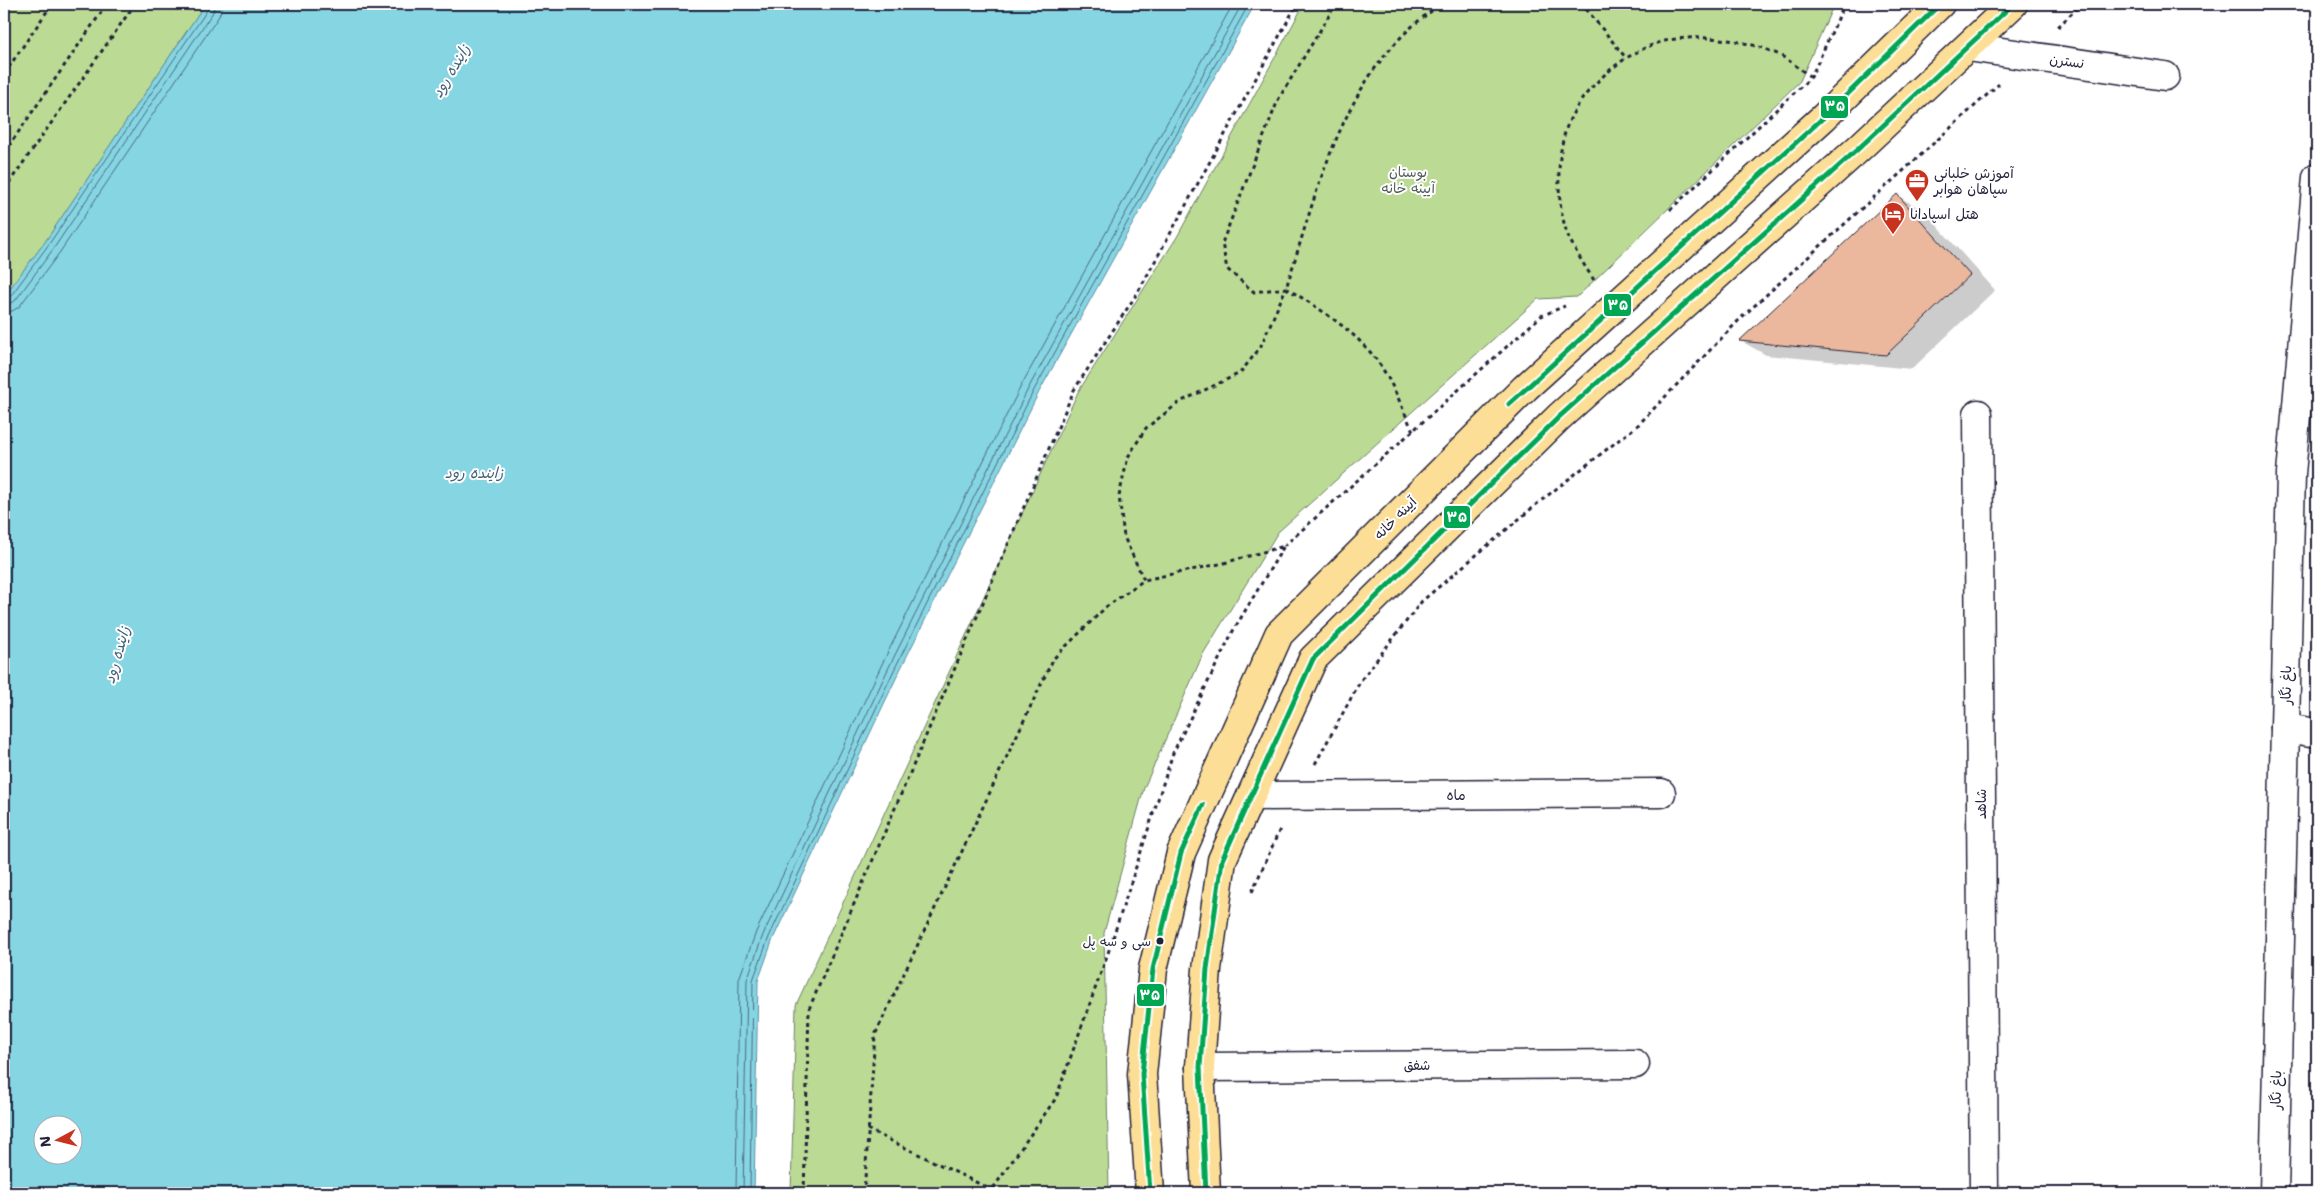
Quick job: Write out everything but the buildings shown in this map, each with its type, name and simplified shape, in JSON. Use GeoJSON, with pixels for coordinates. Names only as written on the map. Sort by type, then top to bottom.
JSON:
{"type":"FeatureCollection","features":[{"type":"Feature","properties":{"kind":"main road","name":"آیینه خانه"},"geometry":{"type":"LineString","coordinates":[[1150,1193],[1142,1074],[1155,961],[1181,853],[1279,634],[1525,388],[1824,117],[1940,4]]}},
{"type":"Feature","properties":{"kind":"main road"},"geometry":{"type":"LineString","coordinates":[[1206,1193],[1200,1067],[1207,968],[1222,860],[1314,659],[1559,417],[1858,150],[2013,4]]}},
{"type":"Feature","properties":{"kind":"street","name":"نسترن"},"geometry":{"type":"LineString","coordinates":[[1968,47],[2165,76]]}},
{"type":"Feature","properties":{"kind":"street","name":"باغ نگار"},"geometry":{"type":"LineString","coordinates":[[2274,1193],[2290,474],[2317,177]]}},
{"type":"Feature","properties":{"kind":"street","name":"شاهد"},"geometry":{"type":"LineString","coordinates":[[1978,414],[1984,1193]]}},
{"type":"Feature","properties":{"kind":"street"},"geometry":{"type":"LineString","coordinates":[[2285,728],[2317,733]]}},
{"type":"Feature","properties":{"kind":"street","name":"ماه"},"geometry":{"type":"LineString","coordinates":[[1252,796],[1661,793]]}},
{"type":"Feature","properties":{"kind":"street","name":"شفق"},"geometry":{"type":"LineString","coordinates":[[1200,1067],[1635,1064]]}},
{"type":"Feature","properties":{"kind":"path"},"geometry":{"type":"LineString","coordinates":[[4,74],[52,4]]}},
{"type":"Feature","properties":{"kind":"path"},"geometry":{"type":"LineString","coordinates":[[4,153],[107,4]]}},
{"type":"Feature","properties":{"kind":"path"},"geometry":{"type":"LineString","coordinates":[[4,190],[135,4]]}},
{"type":"Feature","properties":{"kind":"path"},"geometry":{"type":"LineString","coordinates":[[804,1193],[809,1009],[1074,390],[1138,292],[1297,4]]}},
{"type":"Feature","properties":{"kind":"path"},"geometry":{"type":"LineString","coordinates":[[1336,4],[1278,100],[1222,243],[1228,269],[1254,292],[1286,288],[1318,307],[1354,336],[1378,362],[1413,431]]}},
{"type":"Feature","properties":{"kind":"path"},"geometry":{"type":"LineString","coordinates":[[1144,580],[1124,537],[1119,496],[1128,457],[1146,428],[1173,407],[1240,373],[1260,348],[1286,288],[1330,151],[1349,111],[1372,73],[1398,39],[1426,14],[1442,4]]}},
{"type":"Feature","properties":{"kind":"path"},"geometry":{"type":"LineString","coordinates":[[1575,4],[1586,8]]}},
{"type":"Feature","properties":{"kind":"path"},"geometry":{"type":"LineString","coordinates":[[1584,4],[1626,58]]}},
{"type":"Feature","properties":{"kind":"path"},"geometry":{"type":"LineString","coordinates":[[1667,212],[1811,77],[1842,10],[1849,4]]}},
{"type":"Feature","properties":{"kind":"path"},"geometry":{"type":"LineString","coordinates":[[1251,900],[1272,843],[1361,680],[1422,601],[1538,503],[1638,425],[1742,317],[2030,56],[2081,4]]}},
{"type":"Feature","properties":{"kind":"path"},"geometry":{"type":"LineString","coordinates":[[1594,280],[1569,237],[1559,200],[1560,154],[1571,116],[1596,82],[1626,58],[1664,41],[1709,37],[1745,43],[1782,56],[1811,77]]}},
{"type":"Feature","properties":{"kind":"path"},"geometry":{"type":"LineString","coordinates":[[1588,287],[1602,273]]}},
{"type":"Feature","properties":{"kind":"path"},"geometry":{"type":"LineString","coordinates":[[992,1190],[1056,1098],[1108,954],[1172,753],[1233,631],[1284,546],[1541,316],[1568,305]]}},
{"type":"Feature","properties":{"kind":"path"},"geometry":{"type":"LineString","coordinates":[[864,1193],[875,1036],[1053,659],[1106,607],[1144,580],[1224,563],[1284,546]]}},
{"type":"Feature","properties":{"kind":"path"},"geometry":{"type":"LineString","coordinates":[[867,1129],[997,1193]]}},
{"type":"Feature","properties":{"kind":"green space"},"geometry":{"type":"Polygon","coordinates":[[[13,4],[205,4],[45,242],[4,296],[4,17],[13,4]]]}},
{"type":"Feature","properties":{"kind":"green space","name":"بوستان آیینه خانه"},"geometry":{"type":"Polygon","coordinates":[[[1304,4],[1834,4],[1800,81],[1577,297],[1538,299],[1278,532],[1203,654],[1144,788],[1104,933],[1109,1193],[791,1193],[796,1005],[1078,392],[1177,237],[1304,4]]]}},
{"type":"Feature","properties":{"kind":"water","name":"زاینده رود"},"geometry":{"type":"Polygon","coordinates":[[[205,4],[1255,4],[1039,392],[899,672],[773,939],[758,981],[754,1193],[4,1193],[4,296],[45,242],[205,4]]]}},
{"type":"Feature","properties":{"kind":"transit line","name":"۳۵"},"geometry":{"type":"LineString","coordinates":[[1509,404],[1824,117],[1940,4]]}},
{"type":"Feature","properties":{"kind":"transit line","name":"۳۵"},"geometry":{"type":"LineString","coordinates":[[1206,1193],[1200,1067],[1207,969],[1222,860],[1313,659],[1559,417],[1858,149],[2013,4]]}},
{"type":"Feature","properties":{"kind":"transit line","name":"۳۵"},"geometry":{"type":"LineString","coordinates":[[1150,1193],[1142,1074],[1153,969],[1181,853],[1203,805]]}},
{"type":"Feature","properties":{"kind":"place","name":"آموزش خلبانی سپاهان هوابر"},"geometry":{"type":"Point","coordinates":[1917,202]}},
{"type":"Feature","properties":{"kind":"place","name":"هتل اسپادانا"},"geometry":{"type":"Point","coordinates":[1893,235]}},
{"type":"Feature","properties":{"kind":"place","name":"سی و سه پل"},"geometry":{"type":"Point","coordinates":[1160,941]}}]}
